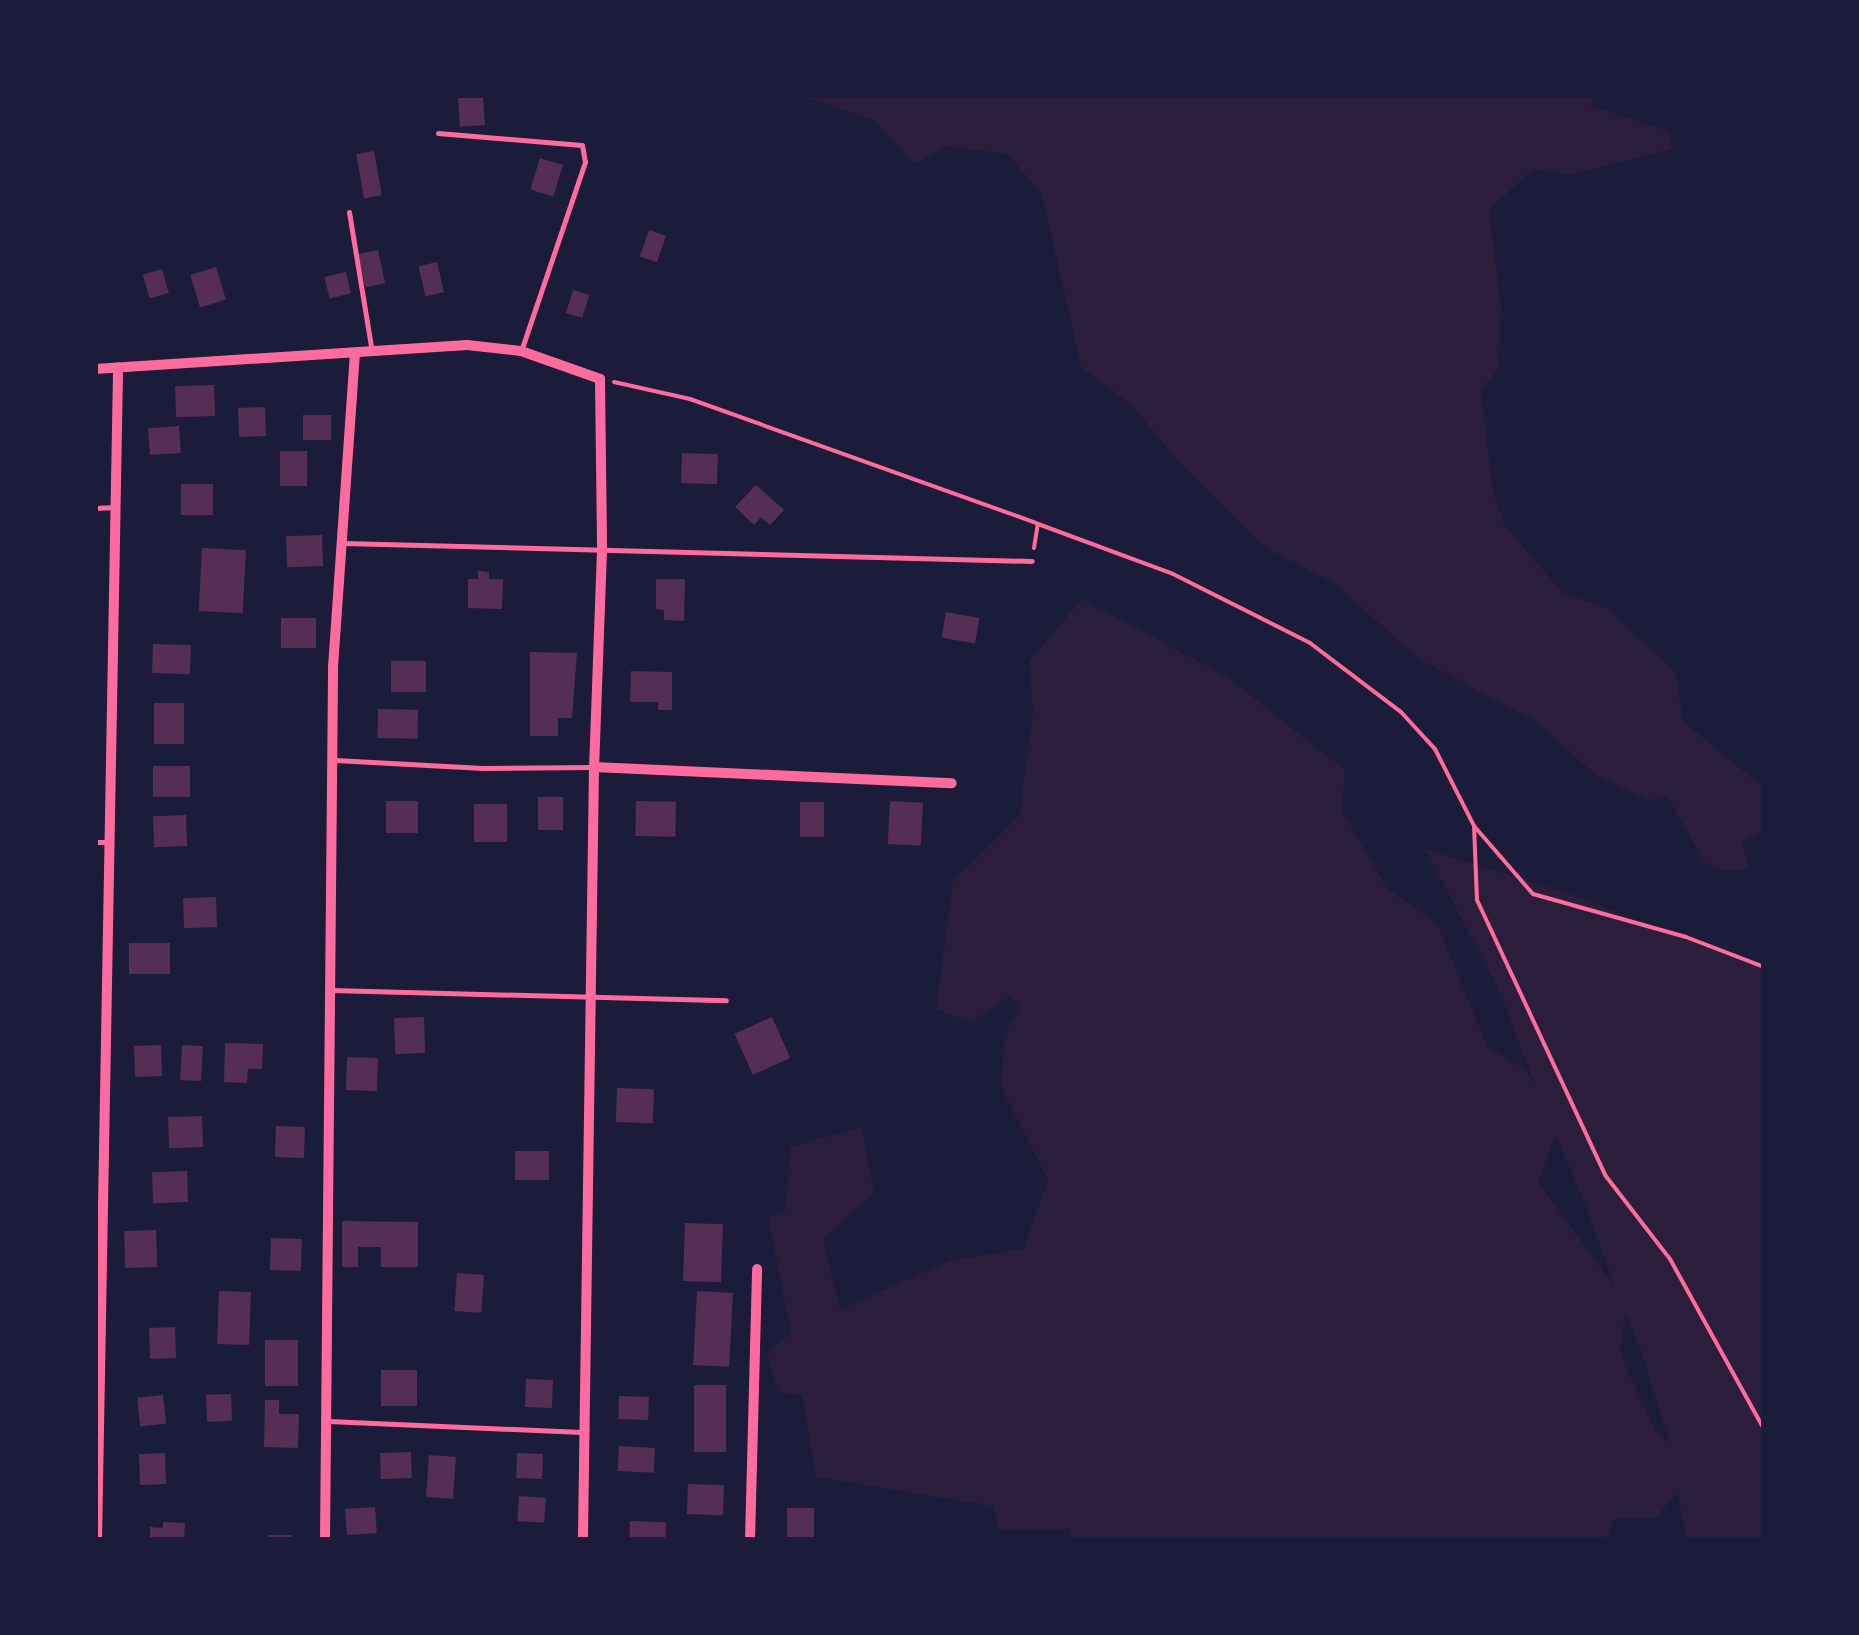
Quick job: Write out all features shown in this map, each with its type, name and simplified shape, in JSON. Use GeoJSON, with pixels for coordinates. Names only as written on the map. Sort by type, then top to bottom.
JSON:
{"type":"FeatureCollection","features":[{"type":"Feature","properties":{"kind":"street"},"geometry":{"type":"LineString","coordinates":[[95,369],[467,345],[521,351],[600,379],[602,550],[594,766],[583,1540]]}},
{"type":"Feature","properties":{"kind":"street"},"geometry":{"type":"LineString","coordinates":[[325,1540],[333,667],[354,355]]}},
{"type":"Feature","properties":{"kind":"street"},"geometry":{"type":"LineString","coordinates":[[97,1540],[98,1199],[118,367]]}},
{"type":"Feature","properties":{"kind":"street"},"geometry":{"type":"LineString","coordinates":[[594,766],[952,783]]}},
{"type":"Feature","properties":{"kind":"street"},"geometry":{"type":"LineString","coordinates":[[750,1540],[757,1269]]}},
{"type":"Feature","properties":{"kind":"lane"},"geometry":{"type":"LineString","coordinates":[[438,133],[582,145],[585,162],[521,351]]}},
{"type":"Feature","properties":{"kind":"lane"},"geometry":{"type":"LineString","coordinates":[[349,212],[372,354]]}},
{"type":"Feature","properties":{"kind":"lane"},"geometry":{"type":"LineString","coordinates":[[95,508],[115,507]]}},
{"type":"Feature","properties":{"kind":"lane"},"geometry":{"type":"LineString","coordinates":[[343,543],[1032,561]]}},
{"type":"Feature","properties":{"kind":"lane"},"geometry":{"type":"LineString","coordinates":[[332,759],[483,768],[594,766]]}},
{"type":"Feature","properties":{"kind":"lane"},"geometry":{"type":"LineString","coordinates":[[95,842],[108,842]]}},
{"type":"Feature","properties":{"kind":"lane"},"geometry":{"type":"LineString","coordinates":[[328,990],[726,1000]]}},
{"type":"Feature","properties":{"kind":"lane"},"geometry":{"type":"LineString","coordinates":[[325,1421],[584,1432]]}},
{"type":"Feature","properties":{"kind":"path"},"geometry":{"type":"LineString","coordinates":[[600,379],[690,398],[1173,574],[1310,643],[1400,712],[1435,749],[1474,826],[1532,894],[1686,937],[1764,967]]}},
{"type":"Feature","properties":{"kind":"path"},"geometry":{"type":"LineString","coordinates":[[1032,561],[1038,524]]}},
{"type":"Feature","properties":{"kind":"path"},"geometry":{"type":"LineString","coordinates":[[1474,826],[1477,900],[1605,1176],[1670,1259],[1764,1429]]}},
{"type":"Feature","properties":{"kind":"shaded area"},"geometry":{"type":"Polygon","coordinates":[[[798,95],[1595,95],[1590,105],[1671,132],[1671,149],[1572,175],[1533,169],[1489,210],[1501,307],[1499,368],[1481,391],[1493,491],[1505,526],[1563,593],[1607,608],[1676,673],[1683,721],[1764,788],[1764,830],[1742,841],[1749,868],[1726,871],[1704,862],[1667,795],[1648,801],[1596,775],[1535,721],[1419,659],[1333,582],[1266,548],[1170,452],[1133,406],[1081,367],[1042,195],[1008,154],[947,146],[914,164],[874,120],[798,95]]]}},
{"type":"Feature","properties":{"kind":"shaded area"},"geometry":{"type":"Polygon","coordinates":[[[1082,599],[1228,677],[1345,770],[1342,811],[1388,889],[1437,923],[1488,1048],[1525,1069],[1535,1084],[1498,989],[1425,849],[1568,893],[1764,970],[1764,1540],[1686,1540],[1678,1493],[1656,1517],[1615,1519],[1606,1540],[1066,1540],[1071,1529],[998,1529],[993,1506],[816,1477],[802,1395],[778,1393],[767,1353],[791,1332],[768,1217],[786,1209],[790,1147],[862,1127],[874,1193],[823,1239],[840,1309],[952,1260],[1023,1249],[1048,1180],[1002,1090],[1004,1034],[1020,1010],[1011,995],[971,1023],[936,1009],[953,880],[1019,816],[1033,712],[1029,661],[1082,599]],[[1556,1135],[1538,1182],[1615,1287],[1589,1215],[1556,1135]],[[1625,1312],[1620,1353],[1655,1430],[1669,1442],[1643,1357],[1625,1312]]]}},
{"type":"Feature","properties":{"kind":"building"},"geometry":{"type":"Polygon","coordinates":[[[483,96],[485,125],[460,127],[458,98],[483,96]]]}},
{"type":"Feature","properties":{"kind":"building"},"geometry":{"type":"Polygon","coordinates":[[[374,151],[382,195],[364,198],[356,154],[374,151]]]}},
{"type":"Feature","properties":{"kind":"building"},"geometry":{"type":"Polygon","coordinates":[[[540,158],[563,165],[553,197],[530,190],[540,158]]]}},
{"type":"Feature","properties":{"kind":"building"},"geometry":{"type":"Polygon","coordinates":[[[649,230],[666,236],[657,262],[640,256],[649,230]]]}},
{"type":"Feature","properties":{"kind":"building"},"geometry":{"type":"Polygon","coordinates":[[[378,250],[385,283],[366,287],[358,254],[378,250]]]}},
{"type":"Feature","properties":{"kind":"building"},"geometry":{"type":"Polygon","coordinates":[[[437,262],[444,292],[425,296],[418,266],[437,262]]]}},
{"type":"Feature","properties":{"kind":"building"},"geometry":{"type":"Polygon","coordinates":[[[216,267],[226,300],[200,307],[190,275],[216,267]]]}},
{"type":"Feature","properties":{"kind":"building"},"geometry":{"type":"Polygon","coordinates":[[[162,269],[169,293],[150,299],[143,275],[162,269]]]}},
{"type":"Feature","properties":{"kind":"building"},"geometry":{"type":"Polygon","coordinates":[[[346,272],[351,293],[330,298],[325,277],[346,272]]]}},
{"type":"Feature","properties":{"kind":"building"},"geometry":{"type":"Polygon","coordinates":[[[573,290],[589,295],[582,318],[566,313],[573,290]]]}},
{"type":"Feature","properties":{"kind":"building"},"geometry":{"type":"Polygon","coordinates":[[[214,385],[215,416],[176,417],[175,386],[214,385]]]}},
{"type":"Feature","properties":{"kind":"building"},"geometry":{"type":"Polygon","coordinates":[[[265,407],[266,436],[239,437],[238,408],[265,407]]]}},
{"type":"Feature","properties":{"kind":"building"},"geometry":{"type":"Polygon","coordinates":[[[303,415],[331,415],[331,440],[303,440],[303,415]]]}},
{"type":"Feature","properties":{"kind":"building"},"geometry":{"type":"Polygon","coordinates":[[[179,426],[181,453],[150,455],[148,428],[179,426]]]}},
{"type":"Feature","properties":{"kind":"building"},"geometry":{"type":"Polygon","coordinates":[[[280,451],[307,451],[307,486],[280,486],[280,451]]]}},
{"type":"Feature","properties":{"kind":"building"},"geometry":{"type":"Polygon","coordinates":[[[682,453],[718,454],[717,484],[681,483],[682,453]]]}},
{"type":"Feature","properties":{"kind":"building"},"geometry":{"type":"Polygon","coordinates":[[[181,484],[213,484],[213,515],[181,515],[181,484]]]}},
{"type":"Feature","properties":{"kind":"building"},"geometry":{"type":"Polygon","coordinates":[[[756,485],[784,510],[770,525],[761,517],[754,525],[735,507],[756,485]]]}},
{"type":"Feature","properties":{"kind":"building"},"geometry":{"type":"Polygon","coordinates":[[[322,535],[323,566],[287,567],[286,536],[322,535]]]}},
{"type":"Feature","properties":{"kind":"building"},"geometry":{"type":"Polygon","coordinates":[[[202,548],[246,550],[243,613],[199,611],[202,548]]]}},
{"type":"Feature","properties":{"kind":"building"},"geometry":{"type":"Polygon","coordinates":[[[478,571],[489,572],[489,579],[503,579],[502,609],[468,608],[468,579],[478,579],[478,571]]]}},
{"type":"Feature","properties":{"kind":"building"},"geometry":{"type":"Polygon","coordinates":[[[656,579],[685,579],[684,621],[664,620],[664,610],[656,609],[656,579]]]}},
{"type":"Feature","properties":{"kind":"building"},"geometry":{"type":"Polygon","coordinates":[[[946,612],[979,618],[975,644],[941,638],[946,612]]]}},
{"type":"Feature","properties":{"kind":"building"},"geometry":{"type":"Polygon","coordinates":[[[281,618],[316,618],[316,648],[281,648],[281,618]]]}},
{"type":"Feature","properties":{"kind":"building"},"geometry":{"type":"Polygon","coordinates":[[[153,644],[191,645],[190,674],[152,673],[153,644]]]}},
{"type":"Feature","properties":{"kind":"building"},"geometry":{"type":"Polygon","coordinates":[[[530,652],[577,653],[572,718],[558,718],[558,736],[530,736],[530,652]]]}},
{"type":"Feature","properties":{"kind":"building"},"geometry":{"type":"Polygon","coordinates":[[[391,661],[426,661],[426,692],[391,692],[391,661]]]}},
{"type":"Feature","properties":{"kind":"building"},"geometry":{"type":"Polygon","coordinates":[[[631,671],[672,672],[672,710],[658,710],[658,702],[630,702],[631,671]]]}},
{"type":"Feature","properties":{"kind":"building"},"geometry":{"type":"Polygon","coordinates":[[[154,703],[184,703],[184,744],[154,744],[154,703]]]}},
{"type":"Feature","properties":{"kind":"building"},"geometry":{"type":"Polygon","coordinates":[[[378,709],[418,710],[417,739],[377,738],[378,709]]]}},
{"type":"Feature","properties":{"kind":"building"},"geometry":{"type":"Polygon","coordinates":[[[153,766],[190,766],[190,797],[153,797],[153,766]]]}},
{"type":"Feature","properties":{"kind":"building"},"geometry":{"type":"Polygon","coordinates":[[[538,797],[563,797],[563,830],[538,830],[538,797]]]}},
{"type":"Feature","properties":{"kind":"building"},"geometry":{"type":"Polygon","coordinates":[[[386,801],[418,801],[418,833],[386,833],[386,801]]]}},
{"type":"Feature","properties":{"kind":"building"},"geometry":{"type":"Polygon","coordinates":[[[636,801],[676,802],[675,837],[635,836],[636,801]]]}},
{"type":"Feature","properties":{"kind":"building"},"geometry":{"type":"Polygon","coordinates":[[[890,801],[923,803],[921,846],[888,844],[890,801]]]}},
{"type":"Feature","properties":{"kind":"building"},"geometry":{"type":"Polygon","coordinates":[[[800,802],[824,802],[824,837],[800,837],[800,802]]]}},
{"type":"Feature","properties":{"kind":"building"},"geometry":{"type":"Polygon","coordinates":[[[474,804],[507,804],[507,842],[474,842],[474,804]]]}},
{"type":"Feature","properties":{"kind":"building"},"geometry":{"type":"Polygon","coordinates":[[[186,815],[187,846],[154,847],[153,816],[186,815]]]}},
{"type":"Feature","properties":{"kind":"building"},"geometry":{"type":"Polygon","coordinates":[[[216,897],[217,927],[184,928],[183,898],[216,897]]]}},
{"type":"Feature","properties":{"kind":"building"},"geometry":{"type":"Polygon","coordinates":[[[129,943],[170,943],[170,974],[129,974],[129,943]]]}},
{"type":"Feature","properties":{"kind":"building"},"geometry":{"type":"Polygon","coordinates":[[[424,1017],[425,1053],[395,1054],[394,1018],[424,1017]]]}},
{"type":"Feature","properties":{"kind":"building"},"geometry":{"type":"Polygon","coordinates":[[[772,1017],[790,1058],[753,1075],[735,1034],[772,1017]]]}},
{"type":"Feature","properties":{"kind":"building"},"geometry":{"type":"Polygon","coordinates":[[[225,1043],[263,1044],[262,1069],[248,1069],[247,1083],[224,1082],[225,1043]]]}},
{"type":"Feature","properties":{"kind":"building"},"geometry":{"type":"Polygon","coordinates":[[[161,1045],[162,1076],[135,1077],[134,1046],[161,1045]]]}},
{"type":"Feature","properties":{"kind":"building"},"geometry":{"type":"Polygon","coordinates":[[[182,1045],[203,1046],[201,1081],[180,1080],[182,1045]]]}},
{"type":"Feature","properties":{"kind":"building"},"geometry":{"type":"Polygon","coordinates":[[[347,1057],[378,1058],[377,1091],[346,1090],[347,1057]]]}},
{"type":"Feature","properties":{"kind":"building"},"geometry":{"type":"Polygon","coordinates":[[[617,1088],[654,1089],[653,1123],[616,1122],[617,1088]]]}},
{"type":"Feature","properties":{"kind":"building"},"geometry":{"type":"Polygon","coordinates":[[[202,1116],[203,1147],[169,1148],[168,1117],[202,1116]]]}},
{"type":"Feature","properties":{"kind":"building"},"geometry":{"type":"Polygon","coordinates":[[[276,1126],[305,1127],[304,1158],[275,1157],[276,1126]]]}},
{"type":"Feature","properties":{"kind":"building"},"geometry":{"type":"Polygon","coordinates":[[[515,1151],[549,1151],[549,1180],[515,1180],[515,1151]]]}},
{"type":"Feature","properties":{"kind":"building"},"geometry":{"type":"Polygon","coordinates":[[[187,1171],[188,1202],[153,1203],[152,1172],[187,1171]]]}},
{"type":"Feature","properties":{"kind":"building"},"geometry":{"type":"Polygon","coordinates":[[[342,1221],[418,1222],[418,1267],[381,1267],[381,1247],[358,1247],[358,1267],[342,1267],[342,1221]]]}},
{"type":"Feature","properties":{"kind":"building"},"geometry":{"type":"Polygon","coordinates":[[[685,1223],[723,1224],[721,1282],[683,1281],[685,1223]]]}},
{"type":"Feature","properties":{"kind":"building"},"geometry":{"type":"Polygon","coordinates":[[[156,1230],[157,1267],[125,1268],[124,1231],[156,1230]]]}},
{"type":"Feature","properties":{"kind":"building"},"geometry":{"type":"Polygon","coordinates":[[[271,1238],[302,1239],[301,1271],[270,1270],[271,1238]]]}},
{"type":"Feature","properties":{"kind":"building"},"geometry":{"type":"Polygon","coordinates":[[[457,1273],[484,1275],[481,1313],[454,1311],[457,1273]]]}},
{"type":"Feature","properties":{"kind":"building"},"geometry":{"type":"Polygon","coordinates":[[[219,1291],[251,1292],[249,1345],[217,1344],[219,1291]]]}},
{"type":"Feature","properties":{"kind":"building"},"geometry":{"type":"Polygon","coordinates":[[[697,1291],[733,1293],[729,1367],[693,1365],[697,1291]]]}},
{"type":"Feature","properties":{"kind":"building"},"geometry":{"type":"Polygon","coordinates":[[[175,1327],[176,1358],[150,1359],[149,1328],[175,1327]]]}},
{"type":"Feature","properties":{"kind":"building"},"geometry":{"type":"Polygon","coordinates":[[[265,1340],[298,1340],[298,1386],[265,1386],[265,1340]]]}},
{"type":"Feature","properties":{"kind":"building"},"geometry":{"type":"Polygon","coordinates":[[[381,1370],[417,1370],[417,1406],[381,1406],[381,1370]]]}},
{"type":"Feature","properties":{"kind":"building"},"geometry":{"type":"Polygon","coordinates":[[[526,1379],[553,1380],[552,1408],[525,1407],[526,1379]]]}},
{"type":"Feature","properties":{"kind":"building"},"geometry":{"type":"Polygon","coordinates":[[[694,1385],[726,1385],[726,1452],[694,1452],[694,1385]]]}},
{"type":"Feature","properties":{"kind":"building"},"geometry":{"type":"Polygon","coordinates":[[[231,1394],[232,1421],[207,1422],[206,1395],[231,1394]]]}},
{"type":"Feature","properties":{"kind":"building"},"geometry":{"type":"Polygon","coordinates":[[[163,1395],[166,1424],[140,1427],[137,1398],[163,1395]]]}},
{"type":"Feature","properties":{"kind":"building"},"geometry":{"type":"Polygon","coordinates":[[[619,1396],[649,1397],[648,1420],[618,1419],[619,1396]]]}},
{"type":"Feature","properties":{"kind":"building"},"geometry":{"type":"Polygon","coordinates":[[[265,1400],[279,1400],[279,1414],[299,1414],[298,1448],[264,1447],[265,1400]]]}},
{"type":"Feature","properties":{"kind":"building"},"geometry":{"type":"Polygon","coordinates":[[[619,1446],[655,1448],[654,1473],[618,1471],[619,1446]]]}},
{"type":"Feature","properties":{"kind":"building"},"geometry":{"type":"Polygon","coordinates":[[[411,1452],[412,1478],[381,1479],[380,1453],[411,1452]]]}},
{"type":"Feature","properties":{"kind":"building"},"geometry":{"type":"Polygon","coordinates":[[[165,1453],[166,1484],[140,1485],[139,1454],[165,1453]]]}},
{"type":"Feature","properties":{"kind":"building"},"geometry":{"type":"Polygon","coordinates":[[[517,1453],[543,1454],[542,1479],[516,1478],[517,1453]]]}},
{"type":"Feature","properties":{"kind":"building"},"geometry":{"type":"Polygon","coordinates":[[[429,1455],[456,1457],[453,1499],[426,1497],[429,1455]]]}},
{"type":"Feature","properties":{"kind":"building"},"geometry":{"type":"Polygon","coordinates":[[[688,1484],[724,1485],[723,1515],[687,1514],[688,1484]]]}},
{"type":"Feature","properties":{"kind":"building"},"geometry":{"type":"Polygon","coordinates":[[[519,1496],[546,1498],[544,1523],[517,1521],[519,1496]]]}},
{"type":"Feature","properties":{"kind":"building"},"geometry":{"type":"Polygon","coordinates":[[[375,1507],[377,1533],[347,1535],[345,1509],[375,1507]]]}},
{"type":"Feature","properties":{"kind":"building"},"geometry":{"type":"Polygon","coordinates":[[[787,1508],[814,1508],[814,1540],[787,1540],[787,1508]]]}},
{"type":"Feature","properties":{"kind":"building"},"geometry":{"type":"Polygon","coordinates":[[[630,1521],[666,1522],[665,1540],[629,1540],[630,1521]]]}},
{"type":"Feature","properties":{"kind":"building"},"geometry":{"type":"Polygon","coordinates":[[[163,1522],[185,1523],[184,1540],[150,1540],[150,1527],[163,1528],[163,1522]]]}},
{"type":"Feature","properties":{"kind":"building"},"geometry":{"type":"Polygon","coordinates":[[[268,1535],[292,1535],[292,1540],[268,1540],[268,1535]]]}}]}
